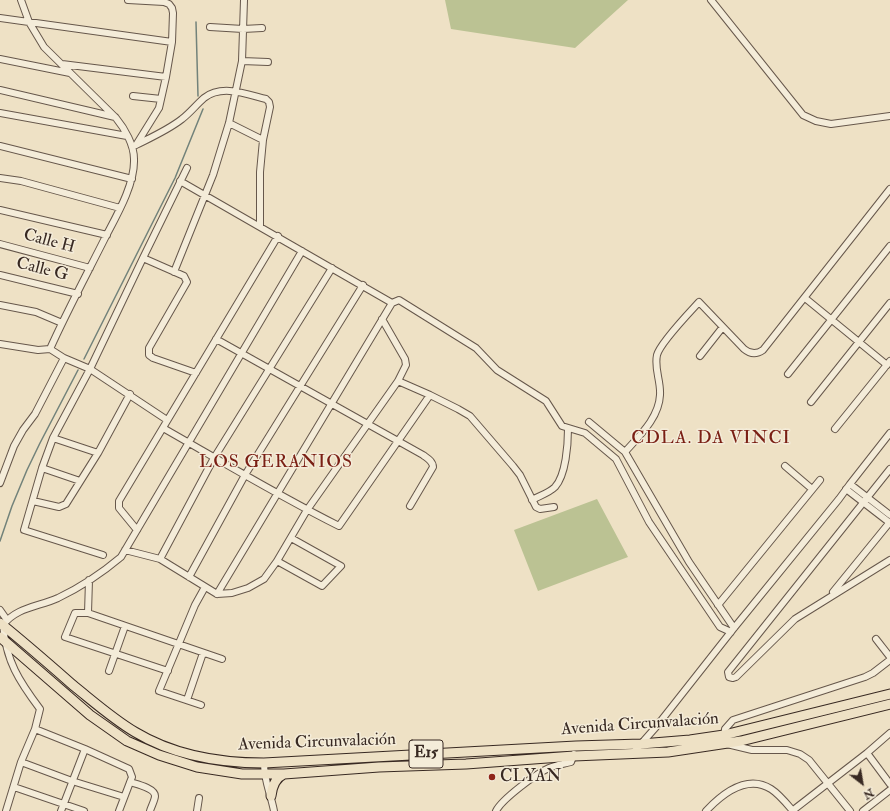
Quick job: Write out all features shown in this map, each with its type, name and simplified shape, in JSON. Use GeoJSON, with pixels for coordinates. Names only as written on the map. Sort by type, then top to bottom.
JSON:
{"type":"FeatureCollection","features":[{"type":"Feature","properties":{"kind":"highway","name":"Avenida Circunvalación"},"geometry":{"type":"LineString","coordinates":[[3,623],[100,708],[135,732],[166,747],[202,758],[224,762],[264,763],[724,739],[769,735],[890,704]]}},
{"type":"Feature","properties":{"kind":"highway","name":"Avenida Circunvalación"},"geometry":{"type":"LineString","coordinates":[[2,639],[90,716],[127,741],[158,755],[197,767],[227,772],[284,774],[379,767],[466,764],[574,756],[668,752],[724,739],[890,694]]}},
{"type":"Feature","properties":{"kind":"highway"},"geometry":{"type":"LineString","coordinates":[[271,796],[274,783],[284,774]]}},
{"type":"Feature","properties":{"kind":"street"},"geometry":{"type":"LineString","coordinates":[[21,0],[29,22],[44,47],[116,118],[123,126],[134,147]]}},
{"type":"Feature","properties":{"kind":"street"},"geometry":{"type":"LineString","coordinates":[[50,349],[120,208],[132,179],[134,147],[158,108],[166,78],[172,42],[172,8],[169,4],[164,2],[128,0]]}},
{"type":"Feature","properties":{"kind":"street"},"geometry":{"type":"LineString","coordinates":[[174,272],[213,175],[229,123],[242,62],[244,0]]}},
{"type":"Feature","properties":{"kind":"street"},"geometry":{"type":"LineString","coordinates":[[711,0],[802,116],[831,124],[890,116]]}},
{"type":"Feature","properties":{"kind":"street"},"geometry":{"type":"LineString","coordinates":[[0,18],[172,42]]}},
{"type":"Feature","properties":{"kind":"street"},"geometry":{"type":"LineString","coordinates":[[210,28],[262,28]]}},
{"type":"Feature","properties":{"kind":"street"},"geometry":{"type":"LineString","coordinates":[[0,58],[70,73]]}},
{"type":"Feature","properties":{"kind":"street"},"geometry":{"type":"LineString","coordinates":[[242,62],[268,62]]}},
{"type":"Feature","properties":{"kind":"street"},"geometry":{"type":"LineString","coordinates":[[62,64],[166,78]]}},
{"type":"Feature","properties":{"kind":"street"},"geometry":{"type":"LineString","coordinates":[[0,90],[116,118]]}},
{"type":"Feature","properties":{"kind":"street"},"geometry":{"type":"LineString","coordinates":[[134,147],[170,128],[210,94],[216,92],[236,91],[266,99],[269,102],[270,107],[263,140],[260,172],[260,226]]}},
{"type":"Feature","properties":{"kind":"street"},"geometry":{"type":"LineString","coordinates":[[133,96],[161,99]]}},
{"type":"Feature","properties":{"kind":"street"},"geometry":{"type":"LineString","coordinates":[[0,113],[127,136]]}},
{"type":"Feature","properties":{"kind":"street"},"geometry":{"type":"LineString","coordinates":[[229,123],[263,140]]}},
{"type":"Feature","properties":{"kind":"street"},"geometry":{"type":"LineString","coordinates":[[0,146],[132,179]]}},
{"type":"Feature","properties":{"kind":"street"},"geometry":{"type":"LineString","coordinates":[[103,555],[24,530],[42,468],[54,438],[90,369],[142,258],[187,168]]}},
{"type":"Feature","properties":{"kind":"street"},"geometry":{"type":"LineString","coordinates":[[0,178],[21,181],[120,208]]}},
{"type":"Feature","properties":{"kind":"street"},"geometry":{"type":"LineString","coordinates":[[180,181],[278,236],[392,303]]}},
{"type":"Feature","properties":{"kind":"street"},"geometry":{"type":"LineString","coordinates":[[625,452],[647,427],[657,410],[660,395],[656,366],[657,354],[662,345],[698,302],[747,352],[754,354],[760,352],[805,298],[890,189]]}},
{"type":"Feature","properties":{"kind":"street"},"geometry":{"type":"LineString","coordinates":[[0,210],[107,235]]}},
{"type":"Feature","properties":{"kind":"street"},"geometry":{"type":"LineString","coordinates":[[137,530],[119,508],[119,501],[278,236]]}},
{"type":"Feature","properties":{"kind":"street","name":"Calle H"},"geometry":{"type":"LineString","coordinates":[[0,244],[90,268]]}},
{"type":"Feature","properties":{"kind":"street"},"geometry":{"type":"LineString","coordinates":[[788,374],[890,246]]}},
{"type":"Feature","properties":{"kind":"street"},"geometry":{"type":"LineString","coordinates":[[3,623],[13,614],[57,598],[104,571],[121,557],[302,250]]}},
{"type":"Feature","properties":{"kind":"street"},"geometry":{"type":"LineString","coordinates":[[142,258],[184,276],[187,280],[187,284],[148,348],[148,353],[151,357],[196,373]]}},
{"type":"Feature","properties":{"kind":"street"},"geometry":{"type":"LineString","coordinates":[[160,560],[214,458],[332,268]]}},
{"type":"Feature","properties":{"kind":"street","name":"Calle G"},"geometry":{"type":"LineString","coordinates":[[0,275],[78,294]]}},
{"type":"Feature","properties":{"kind":"street"},"geometry":{"type":"LineString","coordinates":[[189,577],[245,474],[363,285]]}},
{"type":"Feature","properties":{"kind":"street"},"geometry":{"type":"LineString","coordinates":[[805,298],[859,342],[888,363],[835,430]]}},
{"type":"Feature","properties":{"kind":"street"},"geometry":{"type":"LineString","coordinates":[[217,594],[382,319],[392,303],[399,300],[476,348],[497,370],[546,401],[562,426],[585,433],[616,459],[649,522],[720,627],[733,630]]}},
{"type":"Feature","properties":{"kind":"street"},"geometry":{"type":"LineString","coordinates":[[811,402],[890,303]]}},
{"type":"Feature","properties":{"kind":"street"},"geometry":{"type":"LineString","coordinates":[[0,305],[36,312],[62,323]]}},
{"type":"Feature","properties":{"kind":"street"},"geometry":{"type":"LineString","coordinates":[[125,550],[160,560],[217,594],[232,593],[248,588],[264,579],[277,561],[307,510],[398,381],[406,365],[405,359],[382,319]]}},
{"type":"Feature","properties":{"kind":"street"},"geometry":{"type":"LineString","coordinates":[[700,356],[722,328]]}},
{"type":"Feature","properties":{"kind":"street"},"geometry":{"type":"LineString","coordinates":[[216,338],[423,455],[433,464],[433,467],[410,506]]}},
{"type":"Feature","properties":{"kind":"street"},"geometry":{"type":"LineString","coordinates":[[0,344],[38,350],[50,349],[64,358],[90,369],[168,420]]}},
{"type":"Feature","properties":{"kind":"street"},"geometry":{"type":"LineString","coordinates":[[0,483],[14,446],[23,430],[35,414],[64,358]]}},
{"type":"Feature","properties":{"kind":"street"},"geometry":{"type":"LineString","coordinates":[[398,381],[430,395],[464,413],[479,426],[513,466],[520,475],[532,500],[538,508],[554,507]]}},
{"type":"Feature","properties":{"kind":"street"},"geometry":{"type":"LineString","coordinates":[[33,501],[60,507],[66,504],[98,453],[130,394]]}},
{"type":"Feature","properties":{"kind":"street"},"geometry":{"type":"LineString","coordinates":[[163,428],[214,458],[245,474],[276,494],[339,526],[430,395]]}},
{"type":"Feature","properties":{"kind":"street"},"geometry":{"type":"LineString","coordinates":[[589,422],[625,452],[689,562],[733,630]]}},
{"type":"Feature","properties":{"kind":"street"},"geometry":{"type":"LineString","coordinates":[[532,500],[552,489],[558,482],[567,452],[568,429]]}},
{"type":"Feature","properties":{"kind":"street"},"geometry":{"type":"LineString","coordinates":[[633,753],[839,499],[890,433]]}},
{"type":"Feature","properties":{"kind":"street"},"geometry":{"type":"LineString","coordinates":[[54,438],[98,453]]}},
{"type":"Feature","properties":{"kind":"street"},"geometry":{"type":"LineString","coordinates":[[785,466],[812,489]]}},
{"type":"Feature","properties":{"kind":"street"},"geometry":{"type":"LineString","coordinates":[[42,468],[80,481]]}},
{"type":"Feature","properties":{"kind":"street"},"geometry":{"type":"LineString","coordinates":[[890,469],[728,672],[729,677],[736,677],[795,619],[890,560]]}},
{"type":"Feature","properties":{"kind":"street"},"geometry":{"type":"LineString","coordinates":[[718,605],[820,480]]}},
{"type":"Feature","properties":{"kind":"street"},"geometry":{"type":"LineString","coordinates":[[830,597],[890,523],[848,486]]}},
{"type":"Feature","properties":{"kind":"street"},"geometry":{"type":"LineString","coordinates":[[865,500],[890,515]]}},
{"type":"Feature","properties":{"kind":"street"},"geometry":{"type":"LineString","coordinates":[[277,561],[322,586],[341,566],[291,538]]}},
{"type":"Feature","properties":{"kind":"street"},"geometry":{"type":"LineString","coordinates":[[88,613],[89,580]]}},
{"type":"Feature","properties":{"kind":"street"},"geometry":{"type":"LineString","coordinates":[[201,705],[159,691],[195,605],[205,586]]}},
{"type":"Feature","properties":{"kind":"street"},"geometry":{"type":"LineString","coordinates":[[0,610],[3,623],[2,639],[12,668],[23,688],[40,709],[35,729],[21,762],[6,811]]}},
{"type":"Feature","properties":{"kind":"street"},"geometry":{"type":"LineString","coordinates":[[168,670],[65,637],[75,613],[88,613],[222,659]]}},
{"type":"Feature","properties":{"kind":"street"},"geometry":{"type":"LineString","coordinates":[[110,671],[125,626]]}},
{"type":"Feature","properties":{"kind":"street"},"geometry":{"type":"LineString","coordinates":[[876,639],[890,657]]}},
{"type":"Feature","properties":{"kind":"street"},"geometry":{"type":"LineString","coordinates":[[187,700],[203,653]]}},
{"type":"Feature","properties":{"kind":"street"},"geometry":{"type":"LineString","coordinates":[[850,811],[810,760],[800,754],[787,750],[752,750],[724,739],[726,726],[733,720],[869,676],[890,660]]}},
{"type":"Feature","properties":{"kind":"street"},"geometry":{"type":"LineString","coordinates":[[35,729],[129,769],[132,777],[118,811]]}},
{"type":"Feature","properties":{"kind":"street"},"geometry":{"type":"LineString","coordinates":[[706,811],[730,791],[743,784],[754,783],[764,785],[772,789],[793,811],[867,753],[890,732]]}},
{"type":"Feature","properties":{"kind":"street"},"geometry":{"type":"LineString","coordinates":[[496,811],[504,801],[541,772],[550,767],[571,762],[576,746]]}},
{"type":"Feature","properties":{"kind":"street"},"geometry":{"type":"LineString","coordinates":[[62,808],[85,749]]}},
{"type":"Feature","properties":{"kind":"street"},"geometry":{"type":"LineString","coordinates":[[867,753],[890,784]]}},
{"type":"Feature","properties":{"kind":"street"},"geometry":{"type":"LineString","coordinates":[[21,762],[72,781],[124,797]]}},
{"type":"Feature","properties":{"kind":"street"},"geometry":{"type":"LineString","coordinates":[[264,763],[264,774],[274,811]]}},
{"type":"Feature","properties":{"kind":"street"},"geometry":{"type":"LineString","coordinates":[[130,782],[150,789],[154,793],[155,796],[150,811]]}},
{"type":"Feature","properties":{"kind":"street"},"geometry":{"type":"LineString","coordinates":[[14,787],[62,808],[84,811]]}},
{"type":"Feature","properties":{"kind":"street"},"geometry":{"type":"LineString","coordinates":[[863,811],[890,790]]}},
{"type":"Feature","properties":{"kind":"street"},"geometry":{"type":"LineString","coordinates":[[197,811],[199,798]]}},
{"type":"Feature","properties":{"kind":"green space"},"geometry":{"type":"Polygon","coordinates":[[[445,0],[628,0],[575,48],[451,29],[445,0]]]}},
{"type":"Feature","properties":{"kind":"green space"},"geometry":{"type":"Polygon","coordinates":[[[597,499],[628,557],[538,591],[514,530],[597,499]]]}},
{"type":"Feature","properties":{"kind":"waterway"},"geometry":{"type":"LineString","coordinates":[[196,22],[198,96]]}},
{"type":"Feature","properties":{"kind":"waterway"},"geometry":{"type":"LineString","coordinates":[[84,359],[175,178],[203,109]]}},
{"type":"Feature","properties":{"kind":"waterway"},"geometry":{"type":"LineString","coordinates":[[0,541],[12,506],[27,470],[78,370]]}},
{"type":"Feature","properties":{"kind":"place","name":"CLYAN"},"geometry":{"type":"Point","coordinates":[492,777]}},
{"type":"Feature","properties":{"kind":"district","name":"CDLA. DA VINCI"},"geometry":{"type":"Point","coordinates":[711,439]}},
{"type":"Feature","properties":{"kind":"district","name":"LOS GERANIOS"},"geometry":{"type":"Point","coordinates":[276,463]}}]}
